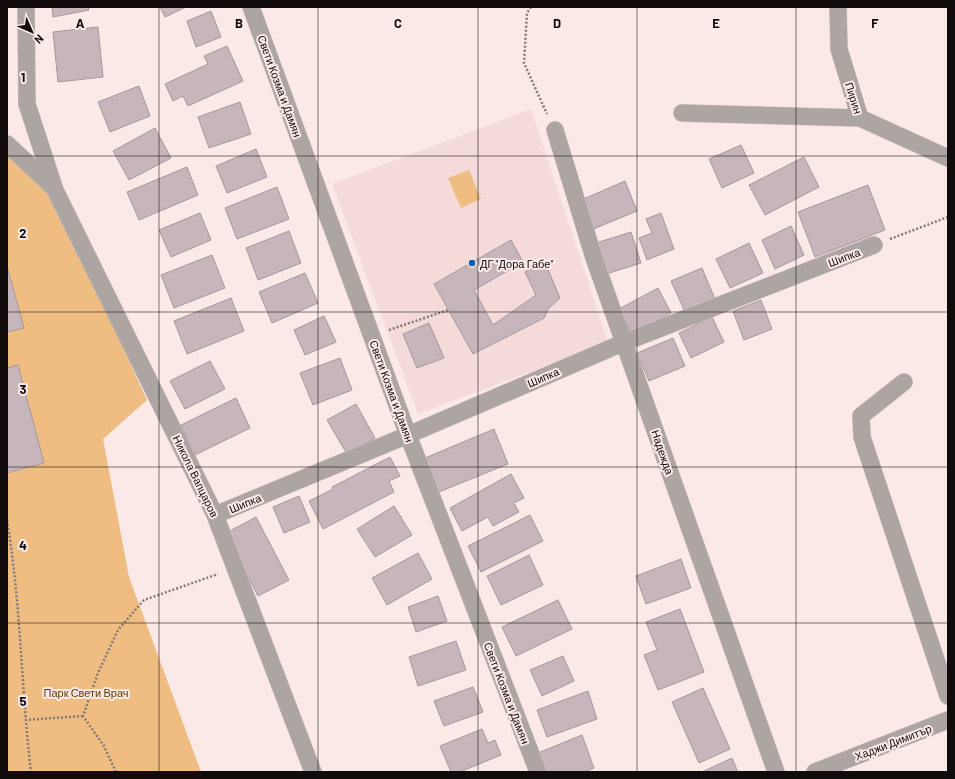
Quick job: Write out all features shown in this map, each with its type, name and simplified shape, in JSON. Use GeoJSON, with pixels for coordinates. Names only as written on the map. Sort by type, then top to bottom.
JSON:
{"type":"FeatureCollection","features":[{"type":"Feature","properties":{"kind":"street"},"geometry":{"type":"LineString","coordinates":[[26,7],[27,104],[55,190]]}},
{"type":"Feature","properties":{"kind":"street","name":"Свети Козма и Дамян"},"geometry":{"type":"LineString","coordinates":[[251,7],[408,436],[538,772]]}},
{"type":"Feature","properties":{"kind":"street","name":"Пирин"},"geometry":{"type":"LineString","coordinates":[[838,7],[839,50],[860,118],[948,158]]}},
{"type":"Feature","properties":{"kind":"street"},"geometry":{"type":"LineString","coordinates":[[682,114],[860,118]]}},
{"type":"Feature","properties":{"kind":"street","name":"Надежда"},"geometry":{"type":"LineString","coordinates":[[554,130],[594,258],[776,772]]}},
{"type":"Feature","properties":{"kind":"street"},"geometry":{"type":"LineString","coordinates":[[7,144],[55,190]]}},
{"type":"Feature","properties":{"kind":"street","name":"Никола Вапцаров"},"geometry":{"type":"LineString","coordinates":[[55,190],[215,515],[313,772]]}},
{"type":"Feature","properties":{"kind":"street","name":"Шипка"},"geometry":{"type":"LineString","coordinates":[[215,515],[408,436],[624,342],[874,245]]}},
{"type":"Feature","properties":{"kind":"street"},"geometry":{"type":"LineString","coordinates":[[904,382],[861,416],[862,437],[948,696]]}},
{"type":"Feature","properties":{"kind":"street","name":"Хаджи Димитър"},"geometry":{"type":"LineString","coordinates":[[815,772],[948,720]]}},
{"type":"Feature","properties":{"kind":"path"},"geometry":{"type":"LineString","coordinates":[[531,7],[526,12],[524,63],[554,130]]}},
{"type":"Feature","properties":{"kind":"path"},"geometry":{"type":"LineString","coordinates":[[874,245],[948,218]]}},
{"type":"Feature","properties":{"kind":"path"},"geometry":{"type":"LineString","coordinates":[[372,336],[448,310]]}},
{"type":"Feature","properties":{"kind":"path"},"geometry":{"type":"LineString","coordinates":[[7,520],[14,559],[25,720],[31,772]]}},
{"type":"Feature","properties":{"kind":"path"},"geometry":{"type":"LineString","coordinates":[[83,716],[98,673],[118,630],[144,600],[236,568]]}},
{"type":"Feature","properties":{"kind":"path"},"geometry":{"type":"LineString","coordinates":[[25,720],[83,716]]}},
{"type":"Feature","properties":{"kind":"path"},"geometry":{"type":"LineString","coordinates":[[83,716],[104,746],[116,772]]}},
{"type":"Feature","properties":{"kind":"shaded area","name":"ДГ \"Дора Габе\""},"geometry":{"type":"Polygon","coordinates":[[[531,109],[608,343],[418,414],[332,184],[531,109]]]}},
{"type":"Feature","properties":{"kind":"green space","name":"Парк Свети Врач"},"geometry":{"type":"Polygon","coordinates":[[[7,153],[55,199],[147,400],[103,439],[129,577],[201,772],[7,772],[7,153]]]}},
{"type":"Feature","properties":{"kind":"green space"},"geometry":{"type":"Polygon","coordinates":[[[469,170],[481,199],[461,208],[448,178],[469,170]]]}},
{"type":"Feature","properties":{"kind":"building"},"geometry":{"type":"Polygon","coordinates":[[[52,7],[88,7],[89,10],[53,17],[52,7]]]}},
{"type":"Feature","properties":{"kind":"building"},"geometry":{"type":"Polygon","coordinates":[[[160,7],[186,7],[165,17],[160,7]]]}},
{"type":"Feature","properties":{"kind":"building"},"geometry":{"type":"Polygon","coordinates":[[[211,11],[221,37],[196,47],[187,21],[211,11]]]}},
{"type":"Feature","properties":{"kind":"building"},"geometry":{"type":"Polygon","coordinates":[[[98,27],[103,77],[58,82],[53,32],[98,27]]]}},
{"type":"Feature","properties":{"kind":"building"},"geometry":{"type":"Polygon","coordinates":[[[227,46],[243,81],[188,106],[183,96],[173,101],[165,84],[208,64],[204,56],[227,46]]]}},
{"type":"Feature","properties":{"kind":"building"},"geometry":{"type":"Polygon","coordinates":[[[139,86],[150,116],[110,132],[98,102],[139,86]]]}},
{"type":"Feature","properties":{"kind":"building"},"geometry":{"type":"Polygon","coordinates":[[[240,102],[251,134],[209,148],[198,117],[240,102]]]}},
{"type":"Feature","properties":{"kind":"building"},"geometry":{"type":"Polygon","coordinates":[[[155,128],[171,158],[129,180],[113,151],[155,128]]]}},
{"type":"Feature","properties":{"kind":"building"},"geometry":{"type":"Polygon","coordinates":[[[741,145],[754,173],[722,188],[709,159],[741,145]]]}},
{"type":"Feature","properties":{"kind":"building"},"geometry":{"type":"Polygon","coordinates":[[[256,149],[267,177],[227,193],[216,166],[256,149]]]}},
{"type":"Feature","properties":{"kind":"building"},"geometry":{"type":"Polygon","coordinates":[[[804,157],[819,187],[765,215],[749,185],[804,157]]]}},
{"type":"Feature","properties":{"kind":"building"},"geometry":{"type":"Polygon","coordinates":[[[187,167],[198,195],[139,220],[127,192],[187,167]]]}},
{"type":"Feature","properties":{"kind":"building"},"geometry":{"type":"Polygon","coordinates":[[[625,181],[637,211],[591,230],[579,201],[625,181]]]}},
{"type":"Feature","properties":{"kind":"building"},"geometry":{"type":"Polygon","coordinates":[[[868,185],[885,230],[815,257],[798,212],[868,185]]]}},
{"type":"Feature","properties":{"kind":"building"},"geometry":{"type":"Polygon","coordinates":[[[277,187],[289,219],[237,239],[225,208],[277,187]]]}},
{"type":"Feature","properties":{"kind":"building"},"geometry":{"type":"Polygon","coordinates":[[[200,213],[211,240],[171,257],[159,230],[200,213]]]}},
{"type":"Feature","properties":{"kind":"building"},"geometry":{"type":"Polygon","coordinates":[[[661,213],[674,249],[647,260],[639,238],[652,233],[646,219],[661,213]]]}},
{"type":"Feature","properties":{"kind":"building"},"geometry":{"type":"Polygon","coordinates":[[[791,226],[804,255],[775,269],[762,240],[791,226]]]}},
{"type":"Feature","properties":{"kind":"building"},"geometry":{"type":"Polygon","coordinates":[[[289,231],[301,263],[258,280],[246,248],[289,231]]]}},
{"type":"Feature","properties":{"kind":"building"},"geometry":{"type":"Polygon","coordinates":[[[631,232],[641,263],[606,274],[596,243],[631,232]]]}},
{"type":"Feature","properties":{"kind":"building"},"geometry":{"type":"Polygon","coordinates":[[[511,240],[523,262],[474,290],[493,325],[536,295],[525,272],[544,260],[560,298],[548,309],[544,318],[473,354],[434,284],[511,240]]]}},
{"type":"Feature","properties":{"kind":"building"},"geometry":{"type":"Polygon","coordinates":[[[749,243],[763,273],[730,288],[716,259],[749,243]]]}},
{"type":"Feature","properties":{"kind":"building"},"geometry":{"type":"Polygon","coordinates":[[[212,255],[225,288],[174,308],[161,275],[212,255]]]}},
{"type":"Feature","properties":{"kind":"building"},"geometry":{"type":"Polygon","coordinates":[[[7,266],[24,328],[7,332],[7,266]]]}},
{"type":"Feature","properties":{"kind":"building"},"geometry":{"type":"Polygon","coordinates":[[[702,268],[715,299],[685,312],[671,281],[702,268]]]}},
{"type":"Feature","properties":{"kind":"building"},"geometry":{"type":"Polygon","coordinates":[[[305,273],[318,303],[272,323],[259,292],[305,273]]]}},
{"type":"Feature","properties":{"kind":"building"},"geometry":{"type":"Polygon","coordinates":[[[658,288],[671,313],[632,334],[619,309],[658,288]]]}},
{"type":"Feature","properties":{"kind":"building"},"geometry":{"type":"Polygon","coordinates":[[[231,298],[244,331],[187,354],[174,321],[231,298]]]}},
{"type":"Feature","properties":{"kind":"building"},"geometry":{"type":"Polygon","coordinates":[[[761,300],[772,329],[744,340],[733,311],[761,300]]]}},
{"type":"Feature","properties":{"kind":"building"},"geometry":{"type":"Polygon","coordinates":[[[324,316],[336,342],[305,355],[294,330],[324,316]]]}},
{"type":"Feature","properties":{"kind":"building"},"geometry":{"type":"Polygon","coordinates":[[[712,317],[724,342],[691,358],[679,333],[712,317]]]}},
{"type":"Feature","properties":{"kind":"building"},"geometry":{"type":"Polygon","coordinates":[[[429,323],[444,358],[417,368],[403,334],[429,323]]]}},
{"type":"Feature","properties":{"kind":"building"},"geometry":{"type":"Polygon","coordinates":[[[673,338],[685,366],[649,381],[637,353],[673,338]]]}},
{"type":"Feature","properties":{"kind":"building"},"geometry":{"type":"Polygon","coordinates":[[[340,358],[352,390],[313,405],[300,373],[340,358]]]}},
{"type":"Feature","properties":{"kind":"building"},"geometry":{"type":"Polygon","coordinates":[[[210,361],[225,389],[185,409],[170,381],[210,361]]]}},
{"type":"Feature","properties":{"kind":"building"},"geometry":{"type":"Polygon","coordinates":[[[18,365],[44,463],[7,473],[7,368],[18,365]]]}},
{"type":"Feature","properties":{"kind":"building"},"geometry":{"type":"Polygon","coordinates":[[[236,398],[250,428],[195,455],[181,425],[236,398]]]}},
{"type":"Feature","properties":{"kind":"building"},"geometry":{"type":"Polygon","coordinates":[[[356,404],[375,438],[347,454],[327,420],[356,404]]]}},
{"type":"Feature","properties":{"kind":"building"},"geometry":{"type":"Polygon","coordinates":[[[494,429],[508,464],[439,492],[425,458],[494,429]]]}},
{"type":"Feature","properties":{"kind":"building"},"geometry":{"type":"Polygon","coordinates":[[[390,457],[400,476],[389,481],[394,492],[323,529],[309,501],[333,489],[332,487],[390,457]]]}},
{"type":"Feature","properties":{"kind":"building"},"geometry":{"type":"Polygon","coordinates":[[[511,474],[524,498],[514,503],[519,512],[493,526],[488,517],[462,531],[450,508],[511,474]]]}},
{"type":"Feature","properties":{"kind":"building"},"geometry":{"type":"Polygon","coordinates":[[[299,496],[310,522],[284,533],[273,507],[299,496]]]}},
{"type":"Feature","properties":{"kind":"building"},"geometry":{"type":"Polygon","coordinates":[[[394,506],[412,535],[375,557],[357,529],[394,506]]]}},
{"type":"Feature","properties":{"kind":"building"},"geometry":{"type":"Polygon","coordinates":[[[530,515],[543,541],[481,572],[468,546],[530,515]]]}},
{"type":"Feature","properties":{"kind":"building"},"geometry":{"type":"Polygon","coordinates":[[[256,517],[289,580],[258,596],[226,533],[256,517]]]}},
{"type":"Feature","properties":{"kind":"building"},"geometry":{"type":"Polygon","coordinates":[[[418,553],[432,579],[387,605],[372,578],[418,553]]]}},
{"type":"Feature","properties":{"kind":"building"},"geometry":{"type":"Polygon","coordinates":[[[529,555],[543,585],[501,605],[487,576],[529,555]]]}},
{"type":"Feature","properties":{"kind":"building"},"geometry":{"type":"Polygon","coordinates":[[[681,559],[691,588],[646,604],[636,576],[681,559]]]}},
{"type":"Feature","properties":{"kind":"building"},"geometry":{"type":"Polygon","coordinates":[[[438,596],[447,621],[416,632],[408,607],[438,596]]]}},
{"type":"Feature","properties":{"kind":"building"},"geometry":{"type":"Polygon","coordinates":[[[558,600],[572,629],[516,656],[502,627],[558,600]]]}},
{"type":"Feature","properties":{"kind":"building"},"geometry":{"type":"Polygon","coordinates":[[[680,609],[704,672],[658,690],[644,655],[657,650],[646,622],[680,609]]]}},
{"type":"Feature","properties":{"kind":"building"},"geometry":{"type":"Polygon","coordinates":[[[456,641],[466,670],[418,686],[409,657],[456,641]]]}},
{"type":"Feature","properties":{"kind":"building"},"geometry":{"type":"Polygon","coordinates":[[[563,656],[574,681],[542,696],[530,670],[563,656]]]}},
{"type":"Feature","properties":{"kind":"building"},"geometry":{"type":"Polygon","coordinates":[[[473,687],[483,712],[444,726],[434,701],[473,687]]]}},
{"type":"Feature","properties":{"kind":"building"},"geometry":{"type":"Polygon","coordinates":[[[703,688],[730,749],[699,763],[672,702],[703,688]]]}},
{"type":"Feature","properties":{"kind":"building"},"geometry":{"type":"Polygon","coordinates":[[[588,691],[597,719],[547,737],[537,710],[588,691]]]}},
{"type":"Feature","properties":{"kind":"building"},"geometry":{"type":"Polygon","coordinates":[[[482,729],[488,743],[495,740],[501,755],[460,772],[451,772],[440,746],[482,729]]]}},
{"type":"Feature","properties":{"kind":"building"},"geometry":{"type":"Polygon","coordinates":[[[582,735],[594,768],[584,772],[546,772],[538,753],[582,735]]]}},
{"type":"Feature","properties":{"kind":"building"},"geometry":{"type":"Polygon","coordinates":[[[732,758],[738,772],[702,772],[732,758]]]}},
{"type":"Feature","properties":{"kind":"place","name":"ДГ \"Дора Габе\""},"geometry":{"type":"Point","coordinates":[472,263]}}]}
